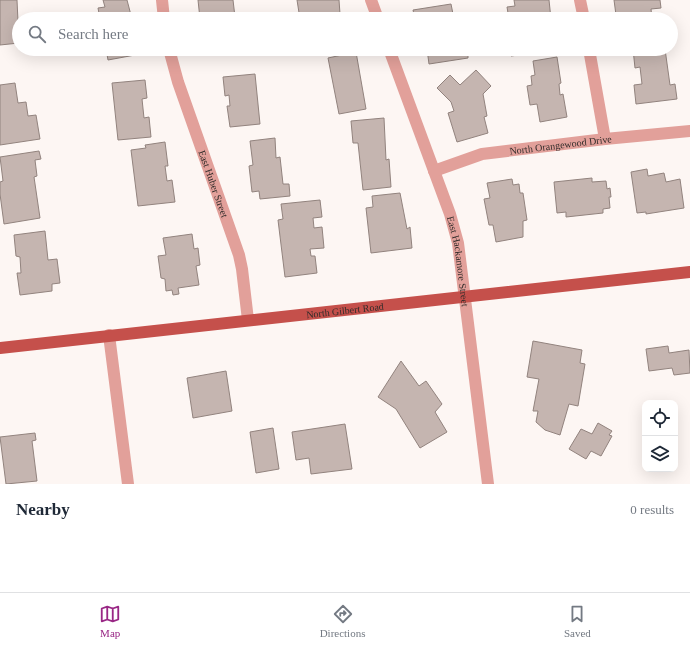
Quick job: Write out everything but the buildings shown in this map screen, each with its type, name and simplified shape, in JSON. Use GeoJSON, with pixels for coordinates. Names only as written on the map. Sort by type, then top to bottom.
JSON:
{"type":"FeatureCollection","features":[{"type":"Feature","properties":{"kind":"main road","name":"North Gilbert Road"},"geometry":{"type":"LineString","coordinates":[[0,348],[690,272]]}},
{"type":"Feature","properties":{"kind":"street"},"geometry":{"type":"LineString","coordinates":[[162,0],[163,12]]}},
{"type":"Feature","properties":{"kind":"street"},"geometry":{"type":"LineString","coordinates":[[372,0],[376,12]]}},
{"type":"Feature","properties":{"kind":"street"},"geometry":{"type":"LineString","coordinates":[[580,0],[583,12]]}},
{"type":"Feature","properties":{"kind":"street","name":"East Huber Street"},"geometry":{"type":"LineString","coordinates":[[171,56],[178,82],[239,255],[248,320]]}},
{"type":"Feature","properties":{"kind":"street","name":"East Hackamore Street"},"geometry":{"type":"LineString","coordinates":[[392,56],[434,171],[458,243],[488,484]]}},
{"type":"Feature","properties":{"kind":"street"},"geometry":{"type":"LineString","coordinates":[[590,56],[605,139]]}},
{"type":"Feature","properties":{"kind":"street","name":"North Orangewood Drive"},"geometry":{"type":"LineString","coordinates":[[434,171],[482,154],[605,139],[690,131]]}},
{"type":"Feature","properties":{"kind":"street"},"geometry":{"type":"LineString","coordinates":[[109,335],[128,484]]}}]}
